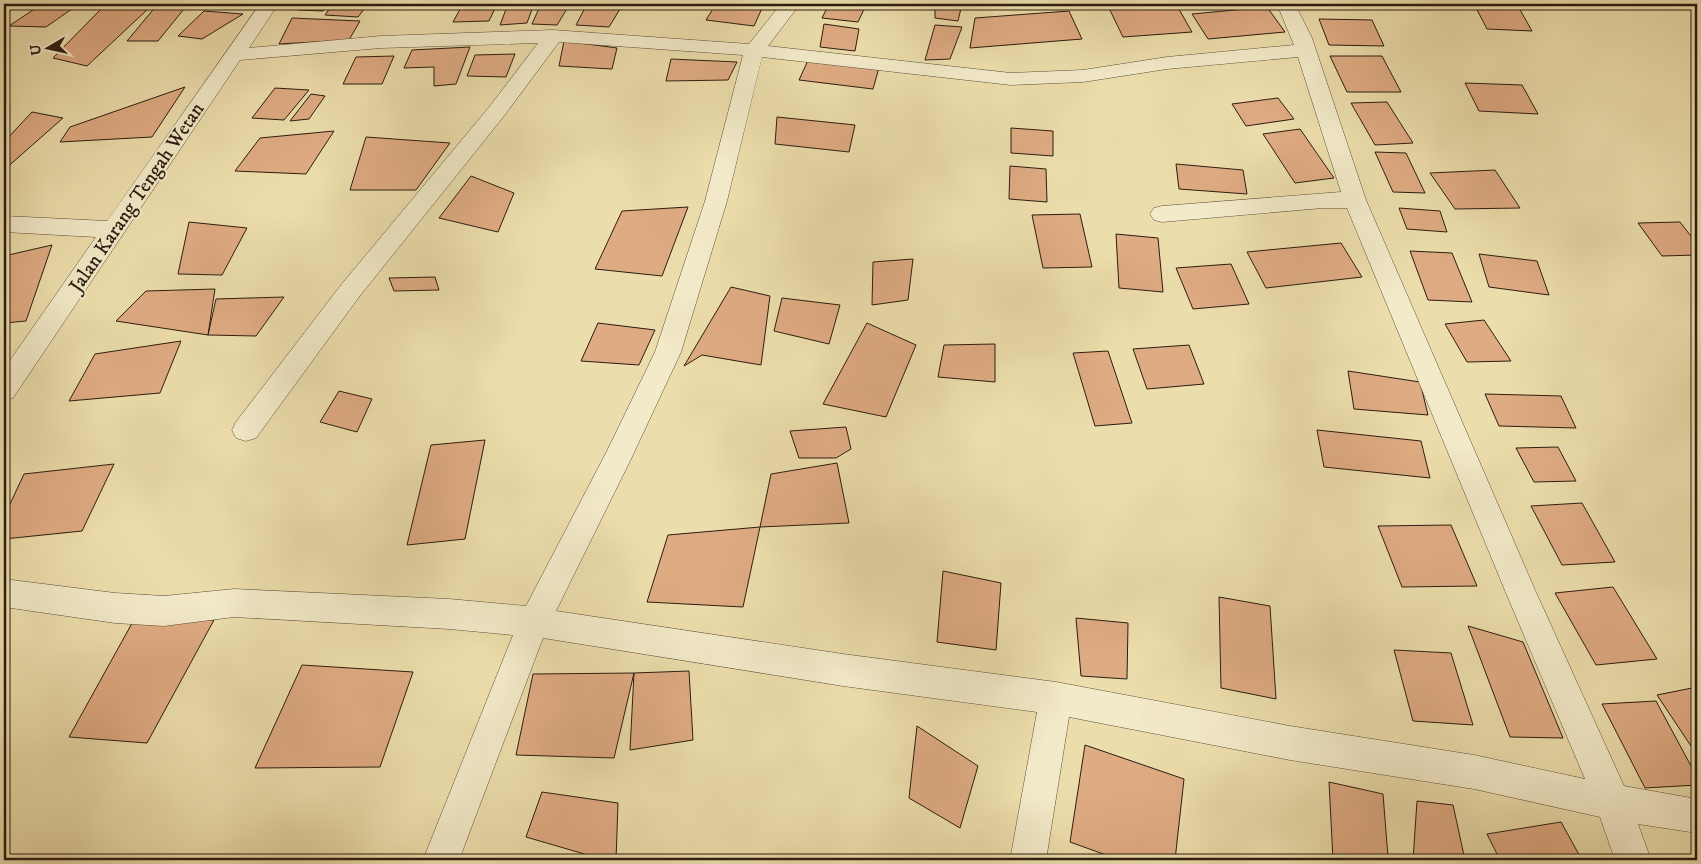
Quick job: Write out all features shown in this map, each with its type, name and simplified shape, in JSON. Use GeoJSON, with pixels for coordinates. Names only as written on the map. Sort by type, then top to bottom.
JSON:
{"type":"FeatureCollection","features":[{"type":"Feature","properties":{"kind":"street","name":"Jalan Karang Tengah Wetan"},"geometry":{"type":"LineString","coordinates":[[8,378],[269,4]]}},
{"type":"Feature","properties":{"kind":"street"},"geometry":{"type":"LineString","coordinates":[[441,860],[534,622],[668,352],[716,201],[754,50],[791,4]]}},
{"type":"Feature","properties":{"kind":"street"},"geometry":{"type":"LineString","coordinates":[[1286,4],[1306,50],[1355,200],[1521,593],[1613,802],[1632,860]]}},
{"type":"Feature","properties":{"kind":"street"},"geometry":{"type":"LineString","coordinates":[[246,430],[350,291],[497,111],[553,36]]}},
{"type":"Feature","properties":{"kind":"street"},"geometry":{"type":"LineString","coordinates":[[234,55],[381,42],[553,36],[754,50],[1011,79],[1083,76],[1167,63],[1306,50]]}},
{"type":"Feature","properties":{"kind":"street"},"geometry":{"type":"LineString","coordinates":[[1162,214],[1323,200],[1355,200]]}},
{"type":"Feature","properties":{"kind":"street"},"geometry":{"type":"LineString","coordinates":[[4,224],[113,230]]}},
{"type":"Feature","properties":{"kind":"street"},"geometry":{"type":"LineString","coordinates":[[4,594],[114,608],[154,610],[234,603],[449,614],[534,622],[844,670],[1056,698],[1290,743],[1474,772],[1613,802],[1697,816]]}},
{"type":"Feature","properties":{"kind":"street"},"geometry":{"type":"LineString","coordinates":[[1028,860],[1056,698]]}},
{"type":"Feature","properties":{"kind":"building"},"geometry":{"type":"Polygon","coordinates":[[[42,4],[79,4],[46,27],[9,26],[42,4]]]}},
{"type":"Feature","properties":{"kind":"building"},"geometry":{"type":"Polygon","coordinates":[[[188,4],[158,41],[127,41],[157,5],[188,4]]]}},
{"type":"Feature","properties":{"kind":"building"},"geometry":{"type":"Polygon","coordinates":[[[303,4],[328,4],[323,11],[298,10],[303,4]]]}},
{"type":"Feature","properties":{"kind":"building"},"geometry":{"type":"Polygon","coordinates":[[[333,4],[368,4],[358,17],[325,15],[333,4]]]}},
{"type":"Feature","properties":{"kind":"building"},"geometry":{"type":"Polygon","coordinates":[[[463,4],[497,4],[489,21],[453,22],[463,4]]]}},
{"type":"Feature","properties":{"kind":"building"},"geometry":{"type":"Polygon","coordinates":[[[508,4],[534,4],[527,23],[500,25],[508,4]]]}},
{"type":"Feature","properties":{"kind":"building"},"geometry":{"type":"Polygon","coordinates":[[[541,4],[570,4],[557,25],[532,24],[541,4]]]}},
{"type":"Feature","properties":{"kind":"building"},"geometry":{"type":"Polygon","coordinates":[[[587,4],[623,4],[609,27],[576,25],[587,4]]]}},
{"type":"Feature","properties":{"kind":"building"},"geometry":{"type":"Polygon","coordinates":[[[716,4],[763,6],[754,26],[706,20],[716,4]]]}},
{"type":"Feature","properties":{"kind":"building"},"geometry":{"type":"Polygon","coordinates":[[[829,4],[866,5],[858,22],[822,18],[829,4]]]}},
{"type":"Feature","properties":{"kind":"building"},"geometry":{"type":"Polygon","coordinates":[[[935,4],[962,4],[958,21],[935,18],[935,4]]]}},
{"type":"Feature","properties":{"kind":"building"},"geometry":{"type":"Polygon","coordinates":[[[1107,4],[1176,4],[1192,32],[1123,37],[1107,4]]]}},
{"type":"Feature","properties":{"kind":"building"},"geometry":{"type":"Polygon","coordinates":[[[1391,4],[1444,4],[1447,9],[1394,8],[1391,4]]]}},
{"type":"Feature","properties":{"kind":"building"},"geometry":{"type":"Polygon","coordinates":[[[1475,6],[1519,8],[1532,31],[1487,29],[1475,6]]]}},
{"type":"Feature","properties":{"kind":"building"},"geometry":{"type":"Polygon","coordinates":[[[1267,7],[1285,32],[1208,39],[1192,14],[1267,7]]]}},
{"type":"Feature","properties":{"kind":"building"},"geometry":{"type":"Polygon","coordinates":[[[102,8],[149,8],[87,66],[53,58],[102,8]]]}},
{"type":"Feature","properties":{"kind":"building"},"geometry":{"type":"Polygon","coordinates":[[[204,11],[243,14],[202,39],[178,36],[204,11]]]}},
{"type":"Feature","properties":{"kind":"building"},"geometry":{"type":"Polygon","coordinates":[[[1069,11],[1082,39],[970,48],[975,18],[1069,11]]]}},
{"type":"Feature","properties":{"kind":"building"},"geometry":{"type":"Polygon","coordinates":[[[292,18],[360,21],[349,40],[279,44],[292,18]]]}},
{"type":"Feature","properties":{"kind":"building"},"geometry":{"type":"Polygon","coordinates":[[[1319,19],[1372,20],[1384,46],[1329,45],[1319,19]]]}},
{"type":"Feature","properties":{"kind":"building"},"geometry":{"type":"Polygon","coordinates":[[[824,24],[859,29],[855,51],[820,47],[824,24]]]}},
{"type":"Feature","properties":{"kind":"building"},"geometry":{"type":"Polygon","coordinates":[[[935,25],[962,27],[950,59],[925,60],[935,25]]]}},
{"type":"Feature","properties":{"kind":"building"},"geometry":{"type":"Polygon","coordinates":[[[564,41],[617,48],[612,69],[559,66],[564,41]]]}},
{"type":"Feature","properties":{"kind":"building"},"geometry":{"type":"Polygon","coordinates":[[[470,47],[456,84],[434,86],[434,67],[404,68],[412,50],[470,47]]]}},
{"type":"Feature","properties":{"kind":"building"},"geometry":{"type":"Polygon","coordinates":[[[515,54],[506,77],[467,76],[475,55],[515,54]]]}},
{"type":"Feature","properties":{"kind":"building"},"geometry":{"type":"Polygon","coordinates":[[[394,56],[382,84],[343,84],[356,57],[394,56]]]}},
{"type":"Feature","properties":{"kind":"building"},"geometry":{"type":"Polygon","coordinates":[[[810,56],[880,64],[873,89],[799,80],[810,56]]]}},
{"type":"Feature","properties":{"kind":"building"},"geometry":{"type":"Polygon","coordinates":[[[1330,56],[1382,56],[1401,92],[1347,92],[1330,56]]]}},
{"type":"Feature","properties":{"kind":"building"},"geometry":{"type":"Polygon","coordinates":[[[671,59],[737,62],[728,80],[666,81],[671,59]]]}},
{"type":"Feature","properties":{"kind":"building"},"geometry":{"type":"Polygon","coordinates":[[[1465,83],[1522,85],[1538,114],[1479,111],[1465,83]]]}},
{"type":"Feature","properties":{"kind":"building"},"geometry":{"type":"Polygon","coordinates":[[[185,87],[152,137],[60,142],[70,127],[185,87]]]}},
{"type":"Feature","properties":{"kind":"building"},"geometry":{"type":"Polygon","coordinates":[[[275,88],[309,90],[284,120],[252,118],[275,88]]]}},
{"type":"Feature","properties":{"kind":"building"},"geometry":{"type":"Polygon","coordinates":[[[311,94],[325,96],[309,119],[290,121],[311,94]]]}},
{"type":"Feature","properties":{"kind":"building"},"geometry":{"type":"Polygon","coordinates":[[[1278,98],[1294,119],[1246,126],[1232,104],[1278,98]]]}},
{"type":"Feature","properties":{"kind":"building"},"geometry":{"type":"Polygon","coordinates":[[[1387,102],[1413,143],[1375,145],[1351,103],[1387,102]]]}},
{"type":"Feature","properties":{"kind":"building"},"geometry":{"type":"Polygon","coordinates":[[[32,112],[63,118],[4,170],[4,142],[32,112]]]}},
{"type":"Feature","properties":{"kind":"building"},"geometry":{"type":"Polygon","coordinates":[[[777,117],[855,125],[849,152],[775,144],[777,117]]]}},
{"type":"Feature","properties":{"kind":"building"},"geometry":{"type":"Polygon","coordinates":[[[1011,128],[1053,131],[1053,156],[1011,153],[1011,128]]]}},
{"type":"Feature","properties":{"kind":"building"},"geometry":{"type":"Polygon","coordinates":[[[1300,129],[1334,178],[1295,183],[1263,134],[1300,129]]]}},
{"type":"Feature","properties":{"kind":"building"},"geometry":{"type":"Polygon","coordinates":[[[334,131],[306,174],[235,171],[260,138],[334,131]]]}},
{"type":"Feature","properties":{"kind":"building"},"geometry":{"type":"Polygon","coordinates":[[[366,137],[450,143],[416,190],[350,190],[366,137]]]}},
{"type":"Feature","properties":{"kind":"building"},"geometry":{"type":"Polygon","coordinates":[[[1375,152],[1406,153],[1425,193],[1393,192],[1375,152]]]}},
{"type":"Feature","properties":{"kind":"building"},"geometry":{"type":"Polygon","coordinates":[[[1176,164],[1243,170],[1247,194],[1179,189],[1176,164]]]}},
{"type":"Feature","properties":{"kind":"building"},"geometry":{"type":"Polygon","coordinates":[[[1010,166],[1046,169],[1047,202],[1009,199],[1010,166]]]}},
{"type":"Feature","properties":{"kind":"building"},"geometry":{"type":"Polygon","coordinates":[[[1495,170],[1520,208],[1455,209],[1430,173],[1495,170]]]}},
{"type":"Feature","properties":{"kind":"building"},"geometry":{"type":"Polygon","coordinates":[[[471,176],[514,193],[498,232],[439,218],[471,176]]]}},
{"type":"Feature","properties":{"kind":"building"},"geometry":{"type":"Polygon","coordinates":[[[688,207],[662,276],[595,269],[622,211],[688,207]]]}},
{"type":"Feature","properties":{"kind":"building"},"geometry":{"type":"Polygon","coordinates":[[[1399,208],[1440,211],[1447,232],[1407,229],[1399,208]]]}},
{"type":"Feature","properties":{"kind":"building"},"geometry":{"type":"Polygon","coordinates":[[[1080,214],[1092,267],[1043,268],[1032,215],[1080,214]]]}},
{"type":"Feature","properties":{"kind":"building"},"geometry":{"type":"Polygon","coordinates":[[[189,222],[247,228],[222,275],[178,274],[189,222]]]}},
{"type":"Feature","properties":{"kind":"building"},"geometry":{"type":"Polygon","coordinates":[[[1680,222],[1697,244],[1697,255],[1662,256],[1638,223],[1680,222]]]}},
{"type":"Feature","properties":{"kind":"building"},"geometry":{"type":"Polygon","coordinates":[[[1116,234],[1158,238],[1163,292],[1119,288],[1116,234]]]}},
{"type":"Feature","properties":{"kind":"building"},"geometry":{"type":"Polygon","coordinates":[[[1341,243],[1362,277],[1266,288],[1247,252],[1341,243]]]}},
{"type":"Feature","properties":{"kind":"building"},"geometry":{"type":"Polygon","coordinates":[[[52,245],[26,321],[4,323],[4,256],[52,245]]]}},
{"type":"Feature","properties":{"kind":"building"},"geometry":{"type":"Polygon","coordinates":[[[1410,251],[1452,253],[1472,302],[1428,300],[1410,251]]]}},
{"type":"Feature","properties":{"kind":"building"},"geometry":{"type":"Polygon","coordinates":[[[1479,254],[1537,261],[1549,295],[1489,287],[1479,254]]]}},
{"type":"Feature","properties":{"kind":"building"},"geometry":{"type":"Polygon","coordinates":[[[913,259],[908,300],[872,305],[873,262],[913,259]]]}},
{"type":"Feature","properties":{"kind":"building"},"geometry":{"type":"Polygon","coordinates":[[[1231,264],[1249,304],[1193,309],[1176,268],[1231,264]]]}},
{"type":"Feature","properties":{"kind":"building"},"geometry":{"type":"Polygon","coordinates":[[[435,277],[439,290],[394,291],[389,278],[435,277]]]}},
{"type":"Feature","properties":{"kind":"building"},"geometry":{"type":"Polygon","coordinates":[[[731,287],[770,296],[761,365],[702,355],[684,366],[731,287]]]}},
{"type":"Feature","properties":{"kind":"building"},"geometry":{"type":"Polygon","coordinates":[[[215,289],[208,335],[116,321],[146,291],[215,289]]]}},
{"type":"Feature","properties":{"kind":"building"},"geometry":{"type":"Polygon","coordinates":[[[284,297],[256,336],[208,335],[216,299],[284,297]]]}},
{"type":"Feature","properties":{"kind":"building"},"geometry":{"type":"Polygon","coordinates":[[[782,298],[840,305],[829,344],[774,331],[782,298]]]}},
{"type":"Feature","properties":{"kind":"building"},"geometry":{"type":"Polygon","coordinates":[[[1484,320],[1511,361],[1467,362],[1445,324],[1484,320]]]}},
{"type":"Feature","properties":{"kind":"building"},"geometry":{"type":"Polygon","coordinates":[[[598,323],[655,330],[639,365],[581,361],[598,323]]]}},
{"type":"Feature","properties":{"kind":"building"},"geometry":{"type":"Polygon","coordinates":[[[867,323],[916,345],[886,417],[823,404],[867,323]]]}},
{"type":"Feature","properties":{"kind":"building"},"geometry":{"type":"Polygon","coordinates":[[[181,341],[160,393],[69,401],[95,354],[181,341]]]}},
{"type":"Feature","properties":{"kind":"building"},"geometry":{"type":"Polygon","coordinates":[[[995,344],[995,382],[938,377],[944,345],[995,344]]]}},
{"type":"Feature","properties":{"kind":"building"},"geometry":{"type":"Polygon","coordinates":[[[1189,345],[1204,384],[1147,389],[1133,349],[1189,345]]]}},
{"type":"Feature","properties":{"kind":"building"},"geometry":{"type":"Polygon","coordinates":[[[1108,351],[1132,423],[1095,426],[1073,353],[1108,351]]]}},
{"type":"Feature","properties":{"kind":"building"},"geometry":{"type":"Polygon","coordinates":[[[1348,371],[1420,382],[1428,415],[1354,409],[1348,371]]]}},
{"type":"Feature","properties":{"kind":"building"},"geometry":{"type":"Polygon","coordinates":[[[339,391],[372,399],[357,432],[320,422],[339,391]]]}},
{"type":"Feature","properties":{"kind":"building"},"geometry":{"type":"Polygon","coordinates":[[[1485,394],[1561,396],[1576,428],[1499,426],[1485,394]]]}},
{"type":"Feature","properties":{"kind":"building"},"geometry":{"type":"Polygon","coordinates":[[[846,427],[851,449],[836,458],[799,458],[790,431],[846,427]]]}},
{"type":"Feature","properties":{"kind":"building"},"geometry":{"type":"Polygon","coordinates":[[[1317,430],[1421,441],[1430,478],[1324,467],[1317,430]]]}},
{"type":"Feature","properties":{"kind":"building"},"geometry":{"type":"Polygon","coordinates":[[[485,440],[465,539],[407,545],[431,445],[485,440]]]}},
{"type":"Feature","properties":{"kind":"building"},"geometry":{"type":"Polygon","coordinates":[[[1558,447],[1576,481],[1534,482],[1516,448],[1558,447]]]}},
{"type":"Feature","properties":{"kind":"building"},"geometry":{"type":"Polygon","coordinates":[[[837,463],[849,523],[760,527],[771,474],[837,463]]]}},
{"type":"Feature","properties":{"kind":"building"},"geometry":{"type":"Polygon","coordinates":[[[114,464],[82,531],[4,539],[4,517],[24,474],[114,464]]]}},
{"type":"Feature","properties":{"kind":"building"},"geometry":{"type":"Polygon","coordinates":[[[1582,503],[1615,562],[1562,565],[1531,506],[1582,503]]]}},
{"type":"Feature","properties":{"kind":"building"},"geometry":{"type":"Polygon","coordinates":[[[1451,525],[1477,586],[1402,587],[1378,526],[1451,525]]]}},
{"type":"Feature","properties":{"kind":"building"},"geometry":{"type":"Polygon","coordinates":[[[760,527],[743,607],[647,602],[668,535],[760,527]]]}},
{"type":"Feature","properties":{"kind":"building"},"geometry":{"type":"Polygon","coordinates":[[[943,571],[1001,583],[996,650],[937,642],[943,571]]]}},
{"type":"Feature","properties":{"kind":"building"},"geometry":{"type":"Polygon","coordinates":[[[1613,587],[1657,659],[1596,665],[1555,593],[1613,587]]]}},
{"type":"Feature","properties":{"kind":"building"},"geometry":{"type":"Polygon","coordinates":[[[1219,597],[1270,606],[1276,699],[1221,688],[1219,597]]]}},
{"type":"Feature","properties":{"kind":"building"},"geometry":{"type":"Polygon","coordinates":[[[136,616],[214,620],[147,743],[69,737],[136,616]]]}},
{"type":"Feature","properties":{"kind":"building"},"geometry":{"type":"Polygon","coordinates":[[[1076,618],[1128,623],[1127,679],[1081,676],[1076,618]]]}},
{"type":"Feature","properties":{"kind":"building"},"geometry":{"type":"Polygon","coordinates":[[[1468,626],[1523,642],[1563,738],[1510,737],[1468,626]]]}},
{"type":"Feature","properties":{"kind":"building"},"geometry":{"type":"Polygon","coordinates":[[[1394,650],[1451,653],[1473,725],[1413,721],[1394,650]]]}},
{"type":"Feature","properties":{"kind":"building"},"geometry":{"type":"Polygon","coordinates":[[[302,665],[413,672],[380,767],[255,768],[302,665]]]}},
{"type":"Feature","properties":{"kind":"building"},"geometry":{"type":"Polygon","coordinates":[[[689,671],[693,740],[630,750],[634,673],[689,671]]]}},
{"type":"Feature","properties":{"kind":"building"},"geometry":{"type":"Polygon","coordinates":[[[634,673],[614,758],[516,755],[533,674],[634,673]]]}},
{"type":"Feature","properties":{"kind":"building"},"geometry":{"type":"Polygon","coordinates":[[[1697,687],[1697,755],[1657,695],[1697,687]]]}},
{"type":"Feature","properties":{"kind":"building"},"geometry":{"type":"Polygon","coordinates":[[[1656,701],[1697,777],[1697,785],[1645,788],[1602,704],[1656,701]]]}},
{"type":"Feature","properties":{"kind":"building"},"geometry":{"type":"Polygon","coordinates":[[[917,726],[978,766],[960,828],[909,798],[917,726]]]}},
{"type":"Feature","properties":{"kind":"building"},"geometry":{"type":"Polygon","coordinates":[[[1085,745],[1184,779],[1175,860],[1120,860],[1070,842],[1085,745]]]}},
{"type":"Feature","properties":{"kind":"building"},"geometry":{"type":"Polygon","coordinates":[[[1329,782],[1383,794],[1388,857],[1333,860],[1329,782]]]}},
{"type":"Feature","properties":{"kind":"building"},"geometry":{"type":"Polygon","coordinates":[[[542,792],[618,803],[616,860],[605,860],[526,837],[542,792]]]}},
{"type":"Feature","properties":{"kind":"building"},"geometry":{"type":"Polygon","coordinates":[[[1417,801],[1453,805],[1465,860],[1413,860],[1417,801]]]}},
{"type":"Feature","properties":{"kind":"building"},"geometry":{"type":"Polygon","coordinates":[[[1561,822],[1582,860],[1500,860],[1487,834],[1561,822]]]}}]}
